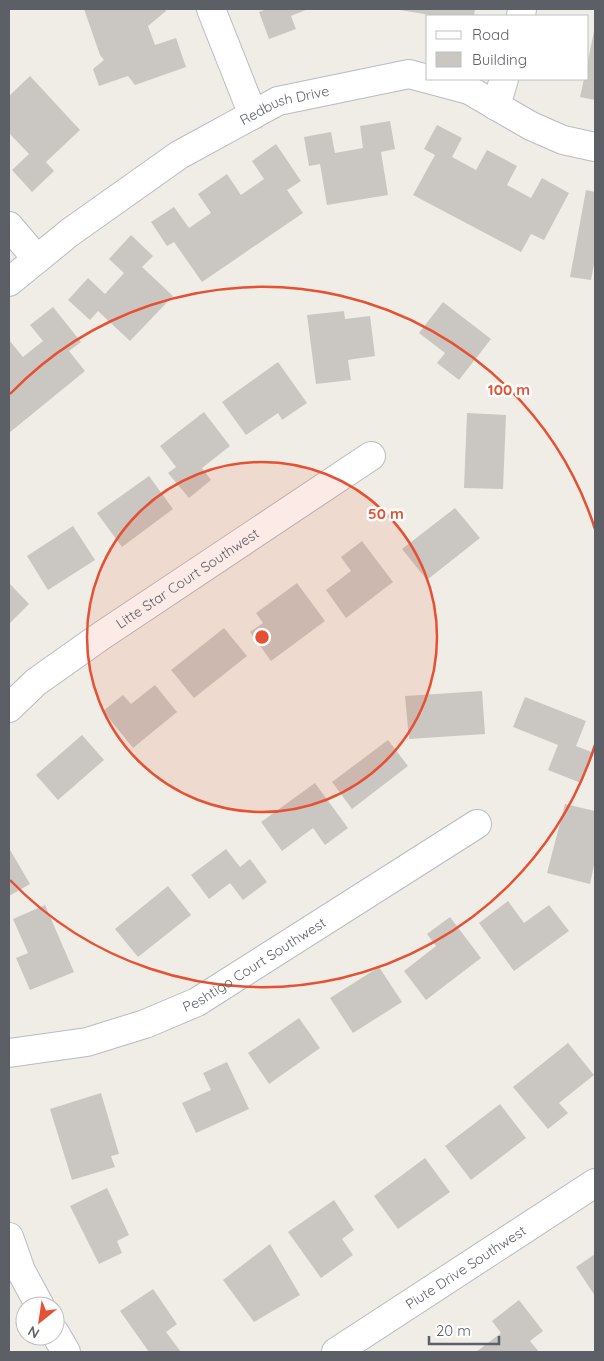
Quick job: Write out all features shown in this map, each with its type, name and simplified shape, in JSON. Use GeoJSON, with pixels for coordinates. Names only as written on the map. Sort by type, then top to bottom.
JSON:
{"type":"FeatureCollection","features":[{"type":"Feature","properties":{"kind":"street"},"geometry":{"type":"LineString","coordinates":[[211,9],[252,115]]}},
{"type":"Feature","properties":{"kind":"street","name":"Redbush Drive"},"geometry":{"type":"LineString","coordinates":[[9,282],[69,233],[179,155],[278,101],[409,74],[426,79]]}},
{"type":"Feature","properties":{"kind":"street","name":"Redbush Drive"},"geometry":{"type":"LineString","coordinates":[[432,80],[469,90],[531,126],[563,140],[595,148]]}},
{"type":"Feature","properties":{"kind":"street"},"geometry":{"type":"LineString","coordinates":[[496,106],[504,80]]}},
{"type":"Feature","properties":{"kind":"street"},"geometry":{"type":"LineString","coordinates":[[9,226],[37,259]]}},
{"type":"Feature","properties":{"kind":"street","name":"Litte Star Court Southwest"},"geometry":{"type":"LineString","coordinates":[[9,708],[36,682],[101,636],[371,456]]}},
{"type":"Feature","properties":{"kind":"street","name":"Peshtigo Court Southwest"},"geometry":{"type":"LineString","coordinates":[[9,1053],[87,1042],[145,1024],[197,1002],[477,824]]}},
{"type":"Feature","properties":{"kind":"street","name":"Piute Drive Southwest"},"geometry":{"type":"LineString","coordinates":[[336,1352],[595,1183]]}},
{"type":"Feature","properties":{"kind":"street"},"geometry":{"type":"LineString","coordinates":[[9,1237],[21,1271],[35,1296]]}},
{"type":"Feature","properties":{"kind":"building"},"geometry":{"type":"Polygon","coordinates":[[[84,9],[165,9],[166,11],[148,26],[155,45],[176,38],[186,67],[135,85],[128,76],[99,86],[93,69],[104,60],[100,55],[84,9]]]}},
{"type":"Feature","properties":{"kind":"building"},"geometry":{"type":"Polygon","coordinates":[[[267,9],[308,9],[291,16],[296,29],[269,39],[259,12],[267,9]]]}},
{"type":"Feature","properties":{"kind":"building"},"geometry":{"type":"Polygon","coordinates":[[[475,9],[474,15],[430,15],[400,10],[475,9]]]}},
{"type":"Feature","properties":{"kind":"building"},"geometry":{"type":"Polygon","coordinates":[[[595,31],[595,100],[580,97],[584,80],[589,80],[589,56],[595,31]]]}},
{"type":"Feature","properties":{"kind":"building"},"geometry":{"type":"Polygon","coordinates":[[[30,76],[80,130],[46,162],[54,171],[32,192],[12,170],[29,154],[9,133],[9,96],[30,76]]]}},
{"type":"Feature","properties":{"kind":"building"},"geometry":{"type":"Polygon","coordinates":[[[390,121],[395,149],[381,152],[388,195],[327,205],[320,164],[309,166],[304,137],[331,132],[335,153],[363,148],[360,126],[390,121]]]}},
{"type":"Feature","properties":{"kind":"building"},"geometry":{"type":"Polygon","coordinates":[[[437,125],[462,138],[452,157],[476,170],[487,150],[517,166],[507,185],[531,198],[542,178],[569,193],[544,240],[531,234],[521,252],[413,195],[435,155],[424,149],[437,125]]]}},
{"type":"Feature","properties":{"kind":"building"},"geometry":{"type":"Polygon","coordinates":[[[276,144],[301,181],[287,190],[303,213],[202,282],[174,242],[167,246],[151,222],[174,207],[189,228],[211,213],[198,194],[227,174],[241,195],[264,179],[252,161],[276,144]]]}},
{"type":"Feature","properties":{"kind":"building"},"geometry":{"type":"Polygon","coordinates":[[[586,190],[595,192],[595,264],[591,280],[570,277],[586,190]]]}},
{"type":"Feature","properties":{"kind":"building"},"geometry":{"type":"Polygon","coordinates":[[[131,235],[153,256],[142,267],[173,296],[130,341],[98,311],[90,320],[68,300],[88,278],[105,294],[124,273],[109,259],[131,235]]]}},
{"type":"Feature","properties":{"kind":"building"},"geometry":{"type":"Polygon","coordinates":[[[443,302],[491,339],[459,380],[437,363],[445,353],[419,333],[443,302]]]}},
{"type":"Feature","properties":{"kind":"building"},"geometry":{"type":"Polygon","coordinates":[[[53,307],[81,342],[69,351],[85,371],[9,433],[9,340],[23,357],[43,341],[30,325],[53,307]]]}},
{"type":"Feature","properties":{"kind":"building"},"geometry":{"type":"Polygon","coordinates":[[[344,311],[345,319],[370,316],[375,356],[348,360],[351,380],[316,384],[307,315],[344,311]]]}},
{"type":"Feature","properties":{"kind":"building"},"geometry":{"type":"Polygon","coordinates":[[[278,362],[307,403],[282,420],[278,413],[246,435],[222,402],[278,362]]]}},
{"type":"Feature","properties":{"kind":"building"},"geometry":{"type":"Polygon","coordinates":[[[204,412],[230,446],[202,468],[211,480],[189,498],[168,473],[176,467],[160,446],[204,412]]]}},
{"type":"Feature","properties":{"kind":"building"},"geometry":{"type":"Polygon","coordinates":[[[467,413],[506,415],[503,489],[464,488],[467,413]]]}},
{"type":"Feature","properties":{"kind":"building"},"geometry":{"type":"Polygon","coordinates":[[[149,476],[173,509],[122,547],[97,513],[149,476]]]}},
{"type":"Feature","properties":{"kind":"building"},"geometry":{"type":"Polygon","coordinates":[[[455,508],[480,538],[427,580],[402,549],[455,508]]]}},
{"type":"Feature","properties":{"kind":"building"},"geometry":{"type":"Polygon","coordinates":[[[73,526],[95,560],[48,590],[27,556],[73,526]]]}},
{"type":"Feature","properties":{"kind":"building"},"geometry":{"type":"Polygon","coordinates":[[[362,541],[393,582],[346,618],[326,590],[351,571],[341,557],[362,541]]]}},
{"type":"Feature","properties":{"kind":"building"},"geometry":{"type":"Polygon","coordinates":[[[297,583],[325,621],[271,661],[250,632],[263,623],[256,613],[297,583]]]}},
{"type":"Feature","properties":{"kind":"building"},"geometry":{"type":"Polygon","coordinates":[[[9,585],[29,604],[9,624],[9,585]]]}},
{"type":"Feature","properties":{"kind":"building"},"geometry":{"type":"Polygon","coordinates":[[[224,628],[247,656],[194,698],[171,670],[224,628]]]}},
{"type":"Feature","properties":{"kind":"building"},"geometry":{"type":"Polygon","coordinates":[[[155,685],[177,712],[133,748],[103,711],[123,695],[131,704],[155,685]]]}},
{"type":"Feature","properties":{"kind":"building"},"geometry":{"type":"Polygon","coordinates":[[[482,691],[485,734],[409,739],[405,696],[482,691]]]}},
{"type":"Feature","properties":{"kind":"building"},"geometry":{"type":"Polygon","coordinates":[[[525,697],[586,721],[576,746],[594,753],[581,783],[548,770],[558,745],[513,727],[525,697]]]}},
{"type":"Feature","properties":{"kind":"building"},"geometry":{"type":"Polygon","coordinates":[[[82,735],[104,760],[58,800],[36,775],[82,735]]]}},
{"type":"Feature","properties":{"kind":"building"},"geometry":{"type":"Polygon","coordinates":[[[388,740],[408,766],[352,809],[332,782],[388,740]]]}},
{"type":"Feature","properties":{"kind":"building"},"geometry":{"type":"Polygon","coordinates":[[[315,783],[348,828],[325,845],[313,828],[282,851],[261,822],[315,783]]]}},
{"type":"Feature","properties":{"kind":"building"},"geometry":{"type":"Polygon","coordinates":[[[565,804],[595,811],[595,860],[590,884],[547,873],[565,804]]]}},
{"type":"Feature","properties":{"kind":"building"},"geometry":{"type":"Polygon","coordinates":[[[9,848],[30,884],[9,896],[9,848]]]}},
{"type":"Feature","properties":{"kind":"building"},"geometry":{"type":"Polygon","coordinates":[[[226,849],[240,867],[250,859],[267,882],[243,900],[230,883],[209,899],[191,875],[226,849]]]}},
{"type":"Feature","properties":{"kind":"building"},"geometry":{"type":"Polygon","coordinates":[[[168,886],[191,915],[138,957],[115,929],[168,886]]]}},
{"type":"Feature","properties":{"kind":"building"},"geometry":{"type":"Polygon","coordinates":[[[508,901],[524,923],[549,905],[569,931],[514,971],[479,923],[508,901]]]}},
{"type":"Feature","properties":{"kind":"building"},"geometry":{"type":"Polygon","coordinates":[[[45,905],[74,972],[30,990],[16,958],[28,953],[13,919],[45,905]]]}},
{"type":"Feature","properties":{"kind":"building"},"geometry":{"type":"Polygon","coordinates":[[[450,917],[481,958],[426,1000],[404,971],[436,946],[427,934],[450,917]]]}},
{"type":"Feature","properties":{"kind":"building"},"geometry":{"type":"Polygon","coordinates":[[[379,967],[402,1002],[353,1033],[330,998],[379,967]]]}},
{"type":"Feature","properties":{"kind":"building"},"geometry":{"type":"Polygon","coordinates":[[[299,1018],[320,1048],[269,1084],[248,1053],[299,1018]]]}},
{"type":"Feature","properties":{"kind":"building"},"geometry":{"type":"Polygon","coordinates":[[[568,1043],[594,1075],[559,1103],[568,1113],[548,1129],[513,1087],[568,1043]]]}},
{"type":"Feature","properties":{"kind":"building"},"geometry":{"type":"Polygon","coordinates":[[[227,1062],[249,1109],[196,1133],[182,1103],[211,1090],[203,1073],[227,1062]]]}},
{"type":"Feature","properties":{"kind":"building"},"geometry":{"type":"Polygon","coordinates":[[[101,1093],[119,1154],[111,1156],[115,1167],[72,1180],[50,1109],[101,1093]]]}},
{"type":"Feature","properties":{"kind":"building"},"geometry":{"type":"Polygon","coordinates":[[[500,1104],[526,1138],[471,1180],[445,1146],[500,1104]]]}},
{"type":"Feature","properties":{"kind":"building"},"geometry":{"type":"Polygon","coordinates":[[[425,1158],[450,1192],[398,1229],[374,1196],[425,1158]]]}},
{"type":"Feature","properties":{"kind":"building"},"geometry":{"type":"Polygon","coordinates":[[[107,1188],[129,1235],[117,1241],[122,1253],[99,1264],[70,1206],[107,1188]]]}},
{"type":"Feature","properties":{"kind":"building"},"geometry":{"type":"Polygon","coordinates":[[[334,1200],[354,1230],[342,1239],[353,1255],[321,1278],[288,1232],[334,1200]]]}},
{"type":"Feature","properties":{"kind":"building"},"geometry":{"type":"Polygon","coordinates":[[[270,1244],[300,1295],[254,1322],[223,1280],[270,1244]]]}},
{"type":"Feature","properties":{"kind":"building"},"geometry":{"type":"Polygon","coordinates":[[[595,1254],[595,1296],[576,1267],[595,1254]]]}},
{"type":"Feature","properties":{"kind":"building"},"geometry":{"type":"Polygon","coordinates":[[[153,1289],[177,1324],[166,1332],[181,1352],[149,1352],[120,1311],[153,1289]]]}},
{"type":"Feature","properties":{"kind":"building"},"geometry":{"type":"Polygon","coordinates":[[[519,1300],[543,1331],[530,1341],[539,1352],[476,1352],[501,1333],[492,1321],[519,1300]]]}}]}
